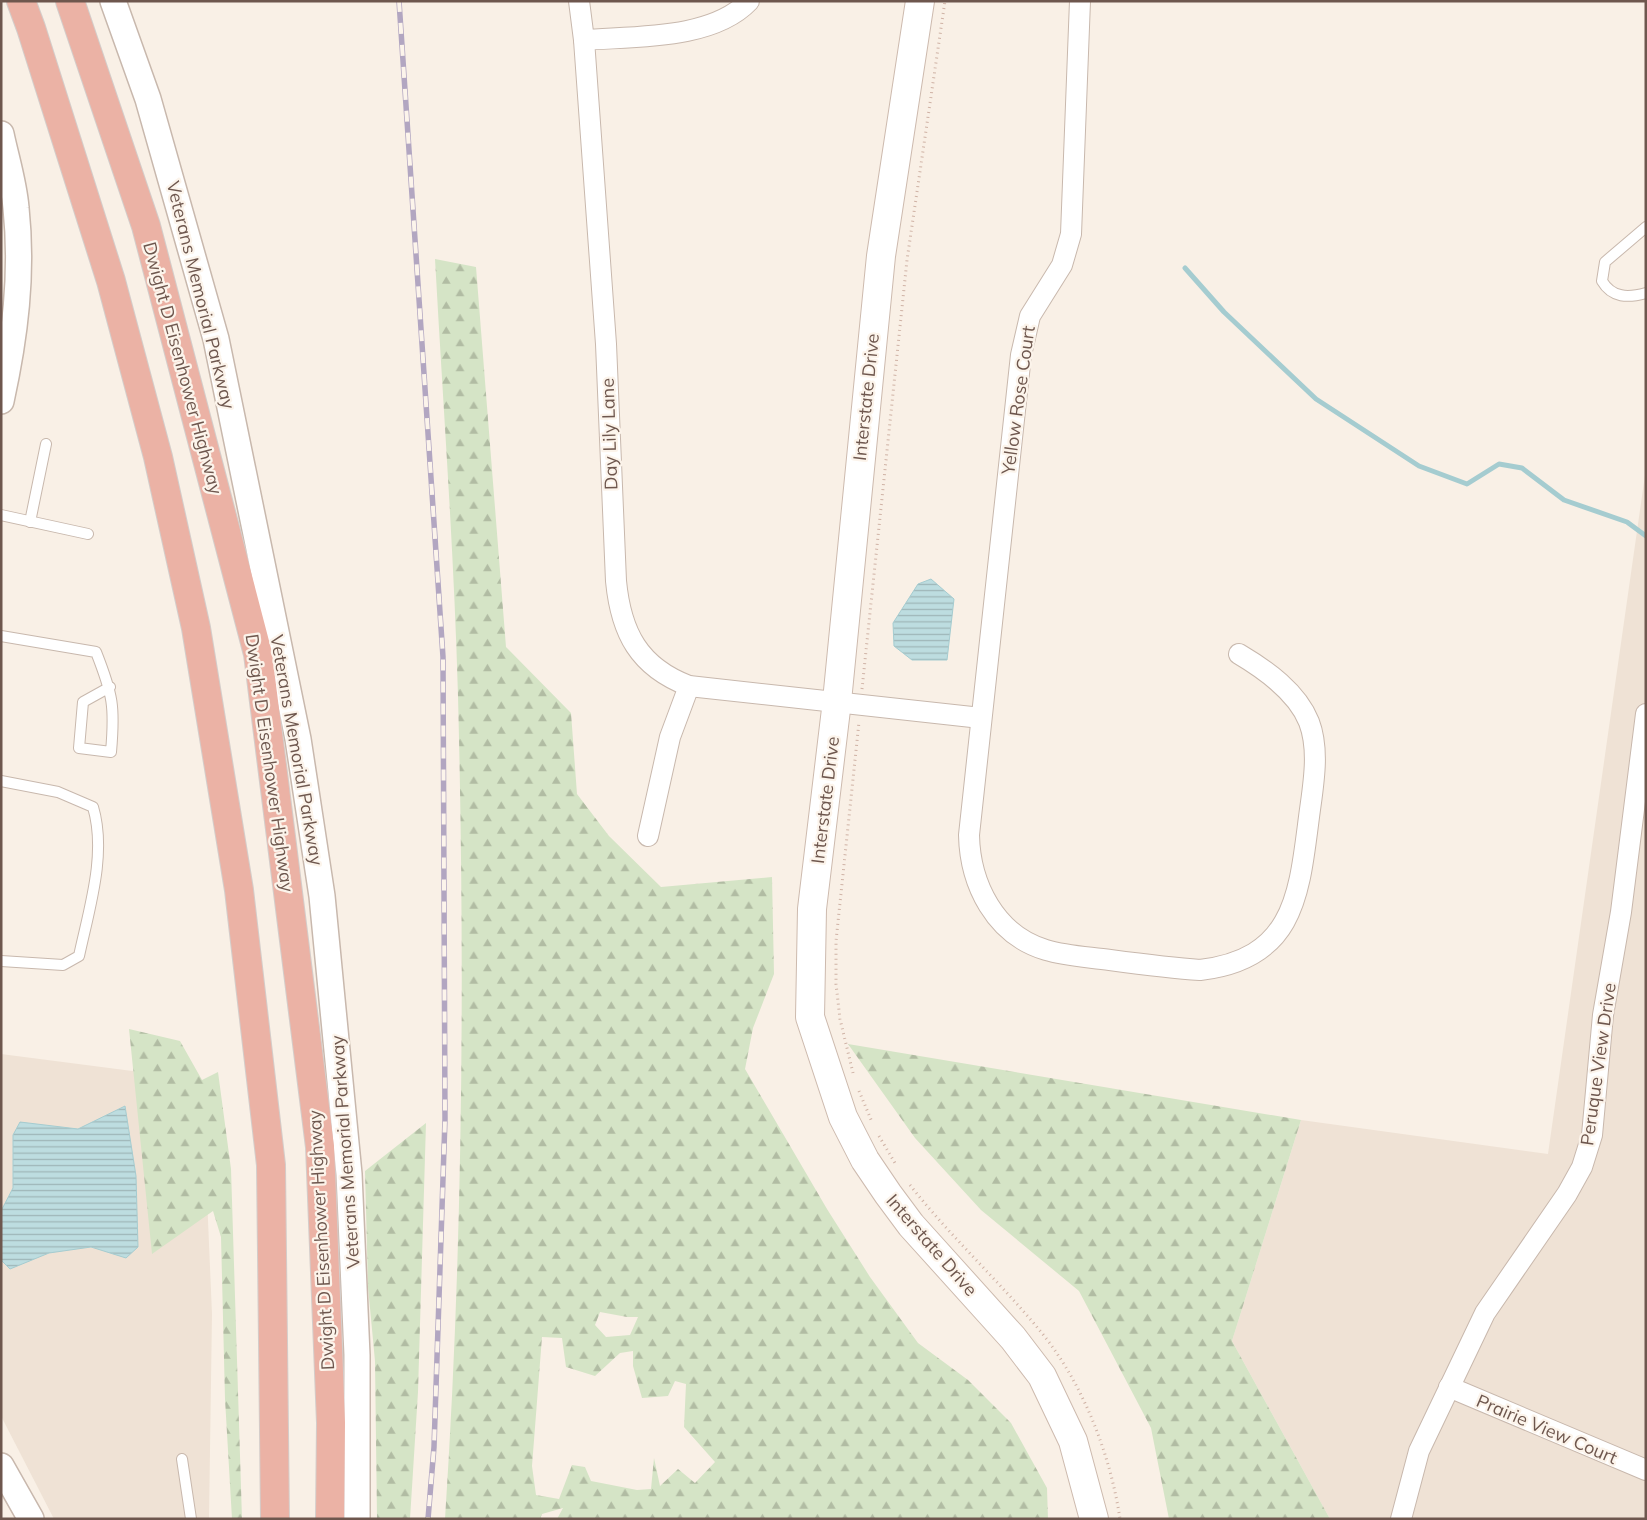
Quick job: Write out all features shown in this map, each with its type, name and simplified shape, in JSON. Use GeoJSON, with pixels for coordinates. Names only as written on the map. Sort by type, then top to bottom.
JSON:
{"type":"FeatureCollection","features":[{"type":"Feature","properties":{"kind":"highway"},"geometry":{"type":"LineString","coordinates":[[21,1],[111,282],[158,457],[198,638],[239,890],[271,1165],[274,1519]]}},
{"type":"Feature","properties":{"kind":"highway","name":"Dwight D Eisenhower Highway"},"geometry":{"type":"LineString","coordinates":[[70,1],[146,226],[258,654],[320,1147],[331,1424],[330,1519]]}},
{"type":"Feature","properties":{"kind":"main road","name":"Interstate Drive"},"geometry":{"type":"LineString","coordinates":[[920,1],[881,256],[849,702],[812,909],[810,1017],[843,1117],[870,1167],[912,1226],[1013,1338],[1046,1383],[1073,1441],[1094,1519]]}},
{"type":"Feature","properties":{"kind":"street","name":"Veterans Memorial Parkway"},"geometry":{"type":"LineString","coordinates":[[113,1],[148,99],[216,339],[299,749],[322,896],[337,1034],[349,1174],[357,1355],[357,1519]]}},
{"type":"Feature","properties":{"kind":"street","name":"Day Lily Lane"},"geometry":{"type":"LineString","coordinates":[[579,1],[584,40],[606,344],[618,606],[626,630],[638,651],[671,679],[689,686],[849,702],[981,718]]}},
{"type":"Feature","properties":{"kind":"street"},"geometry":{"type":"LineString","coordinates":[[584,40],[692,31],[714,24],[749,1]]}},
{"type":"Feature","properties":{"kind":"street","name":"Yellow Rose Court"},"geometry":{"type":"LineString","coordinates":[[1080,1],[1071,234],[1062,265],[1030,316],[1025,333],[969,835],[970,857],[981,892],[1001,922],[1013,934],[1029,944],[1064,954],[1177,969],[1219,968],[1255,952],[1270,940],[1290,914],[1301,880],[1315,762],[1313,740],[1309,722],[1301,708],[1280,684],[1239,654]]}},
{"type":"Feature","properties":{"kind":"street"},"geometry":{"type":"LineString","coordinates":[[1,134],[16,207],[20,264],[14,345],[1,401]]}},
{"type":"Feature","properties":{"kind":"street"},"geometry":{"type":"LineString","coordinates":[[648,836],[670,737],[689,686]]}},
{"type":"Feature","properties":{"kind":"street","name":"Peruque View Drive"},"geometry":{"type":"LineString","coordinates":[[1401,1519],[1419,1451],[1485,1313],[1578,1174],[1592,1135],[1603,1015],[1621,912],[1646,714]]}},
{"type":"Feature","properties":{"kind":"street","name":"Prairie View Court"},"geometry":{"type":"LineString","coordinates":[[1449,1387],[1646,1470]]}},
{"type":"Feature","properties":{"kind":"street"},"geometry":{"type":"LineString","coordinates":[[1,1466],[31,1519]]}},
{"type":"Feature","properties":{"kind":"lane"},"geometry":{"type":"LineString","coordinates":[[1646,227],[1605,262],[1602,281],[1607,290],[1619,296],[1634,297],[1646,293]]}},
{"type":"Feature","properties":{"kind":"lane"},"geometry":{"type":"LineString","coordinates":[[30,522],[46,444]]}},
{"type":"Feature","properties":{"kind":"lane"},"geometry":{"type":"LineString","coordinates":[[1,515],[88,534]]}},
{"type":"Feature","properties":{"kind":"lane"},"geometry":{"type":"LineString","coordinates":[[1,636],[96,652],[110,687],[114,714],[111,752],[80,748],[83,702],[110,687]]}},
{"type":"Feature","properties":{"kind":"lane"},"geometry":{"type":"LineString","coordinates":[[1,781],[58,792],[93,807],[98,824],[96,878],[79,956],[62,965],[1,961]]}},
{"type":"Feature","properties":{"kind":"lane"},"geometry":{"type":"LineString","coordinates":[[182,1460],[191,1519]]}},
{"type":"Feature","properties":{"kind":"path"},"geometry":{"type":"LineString","coordinates":[[854,1074],[840,1019],[836,984],[836,941],[849,702],[907,260],[944,1]]}},
{"type":"Feature","properties":{"kind":"path"},"geometry":{"type":"LineString","coordinates":[[856,1083],[873,1126]]}},
{"type":"Feature","properties":{"kind":"path"},"geometry":{"type":"LineString","coordinates":[[877,1132],[897,1166]]}},
{"type":"Feature","properties":{"kind":"path"},"geometry":{"type":"LineString","coordinates":[[906,1180],[1037,1327],[1057,1354],[1085,1406],[1104,1453],[1120,1519]]}},
{"type":"Feature","properties":{"kind":"shaded area"},"geometry":{"type":"Polygon","coordinates":[[[1646,468],[1646,1519],[1330,1519],[1232,1341],[1301,1120],[1548,1154],[1646,468]]]}},
{"type":"Feature","properties":{"kind":"shaded area"},"geometry":{"type":"Polygon","coordinates":[[[1,1054],[202,1080],[212,1314],[209,1519],[54,1519],[1,1416],[1,1054]]]}},
{"type":"Feature","properties":{"kind":"green space"},"geometry":{"type":"Polygon","coordinates":[[[435,259],[476,267],[506,647],[571,713],[577,794],[609,836],[661,887],[772,877],[774,974],[753,1028],[745,1069],[827,1209],[870,1277],[918,1343],[968,1380],[1011,1423],[1047,1488],[1048,1519],[557,1519],[563,1508],[542,1514],[540,1519],[445,1519],[456,1313],[462,1005],[458,696],[451,532],[435,259]],[[600,1312],[595,1325],[606,1337],[630,1335],[638,1317],[627,1317],[600,1312]],[[542,1337],[532,1466],[536,1495],[559,1499],[572,1465],[585,1467],[591,1481],[637,1490],[651,1489],[654,1458],[660,1486],[678,1469],[695,1483],[715,1462],[684,1427],[686,1384],[675,1381],[668,1396],[642,1398],[633,1366],[633,1351],[620,1353],[595,1376],[566,1367],[562,1338],[542,1337]]]}},
{"type":"Feature","properties":{"kind":"green space"},"geometry":{"type":"Polygon","coordinates":[[[129,1029],[180,1041],[202,1080],[218,1072],[231,1169],[242,1519],[232,1519],[225,1399],[221,1237],[213,1211],[152,1254],[129,1029]]]}},
{"type":"Feature","properties":{"kind":"green space"},"geometry":{"type":"Polygon","coordinates":[[[848,1044],[1301,1120],[1232,1341],[1330,1519],[1169,1519],[1151,1428],[1079,1291],[981,1210],[915,1138],[848,1044]]]}},
{"type":"Feature","properties":{"kind":"green space"},"geometry":{"type":"Polygon","coordinates":[[[426,1123],[418,1392],[410,1519],[377,1519],[375,1361],[368,1287],[365,1171],[426,1123]]]}},
{"type":"Feature","properties":{"kind":"water"},"geometry":{"type":"Polygon","coordinates":[[[931,579],[954,599],[947,660],[912,660],[894,646],[893,623],[918,584],[931,579]]]}},
{"type":"Feature","properties":{"kind":"water"},"geometry":{"type":"Polygon","coordinates":[[[125,1106],[136,1176],[138,1247],[126,1258],[91,1247],[49,1253],[10,1269],[1,1260],[1,1211],[13,1188],[13,1135],[20,1122],[78,1129],[125,1106]]]}},
{"type":"Feature","properties":{"kind":"waterway"},"geometry":{"type":"LineString","coordinates":[[1185,268],[1224,312],[1316,399],[1419,466],[1467,484],[1499,464],[1522,468],[1564,500],[1627,522],[1646,536]]}},
{"type":"Feature","properties":{"kind":"railway"},"geometry":{"type":"LineString","coordinates":[[399,1],[443,657],[445,1119],[434,1447],[428,1519]]}}]}
